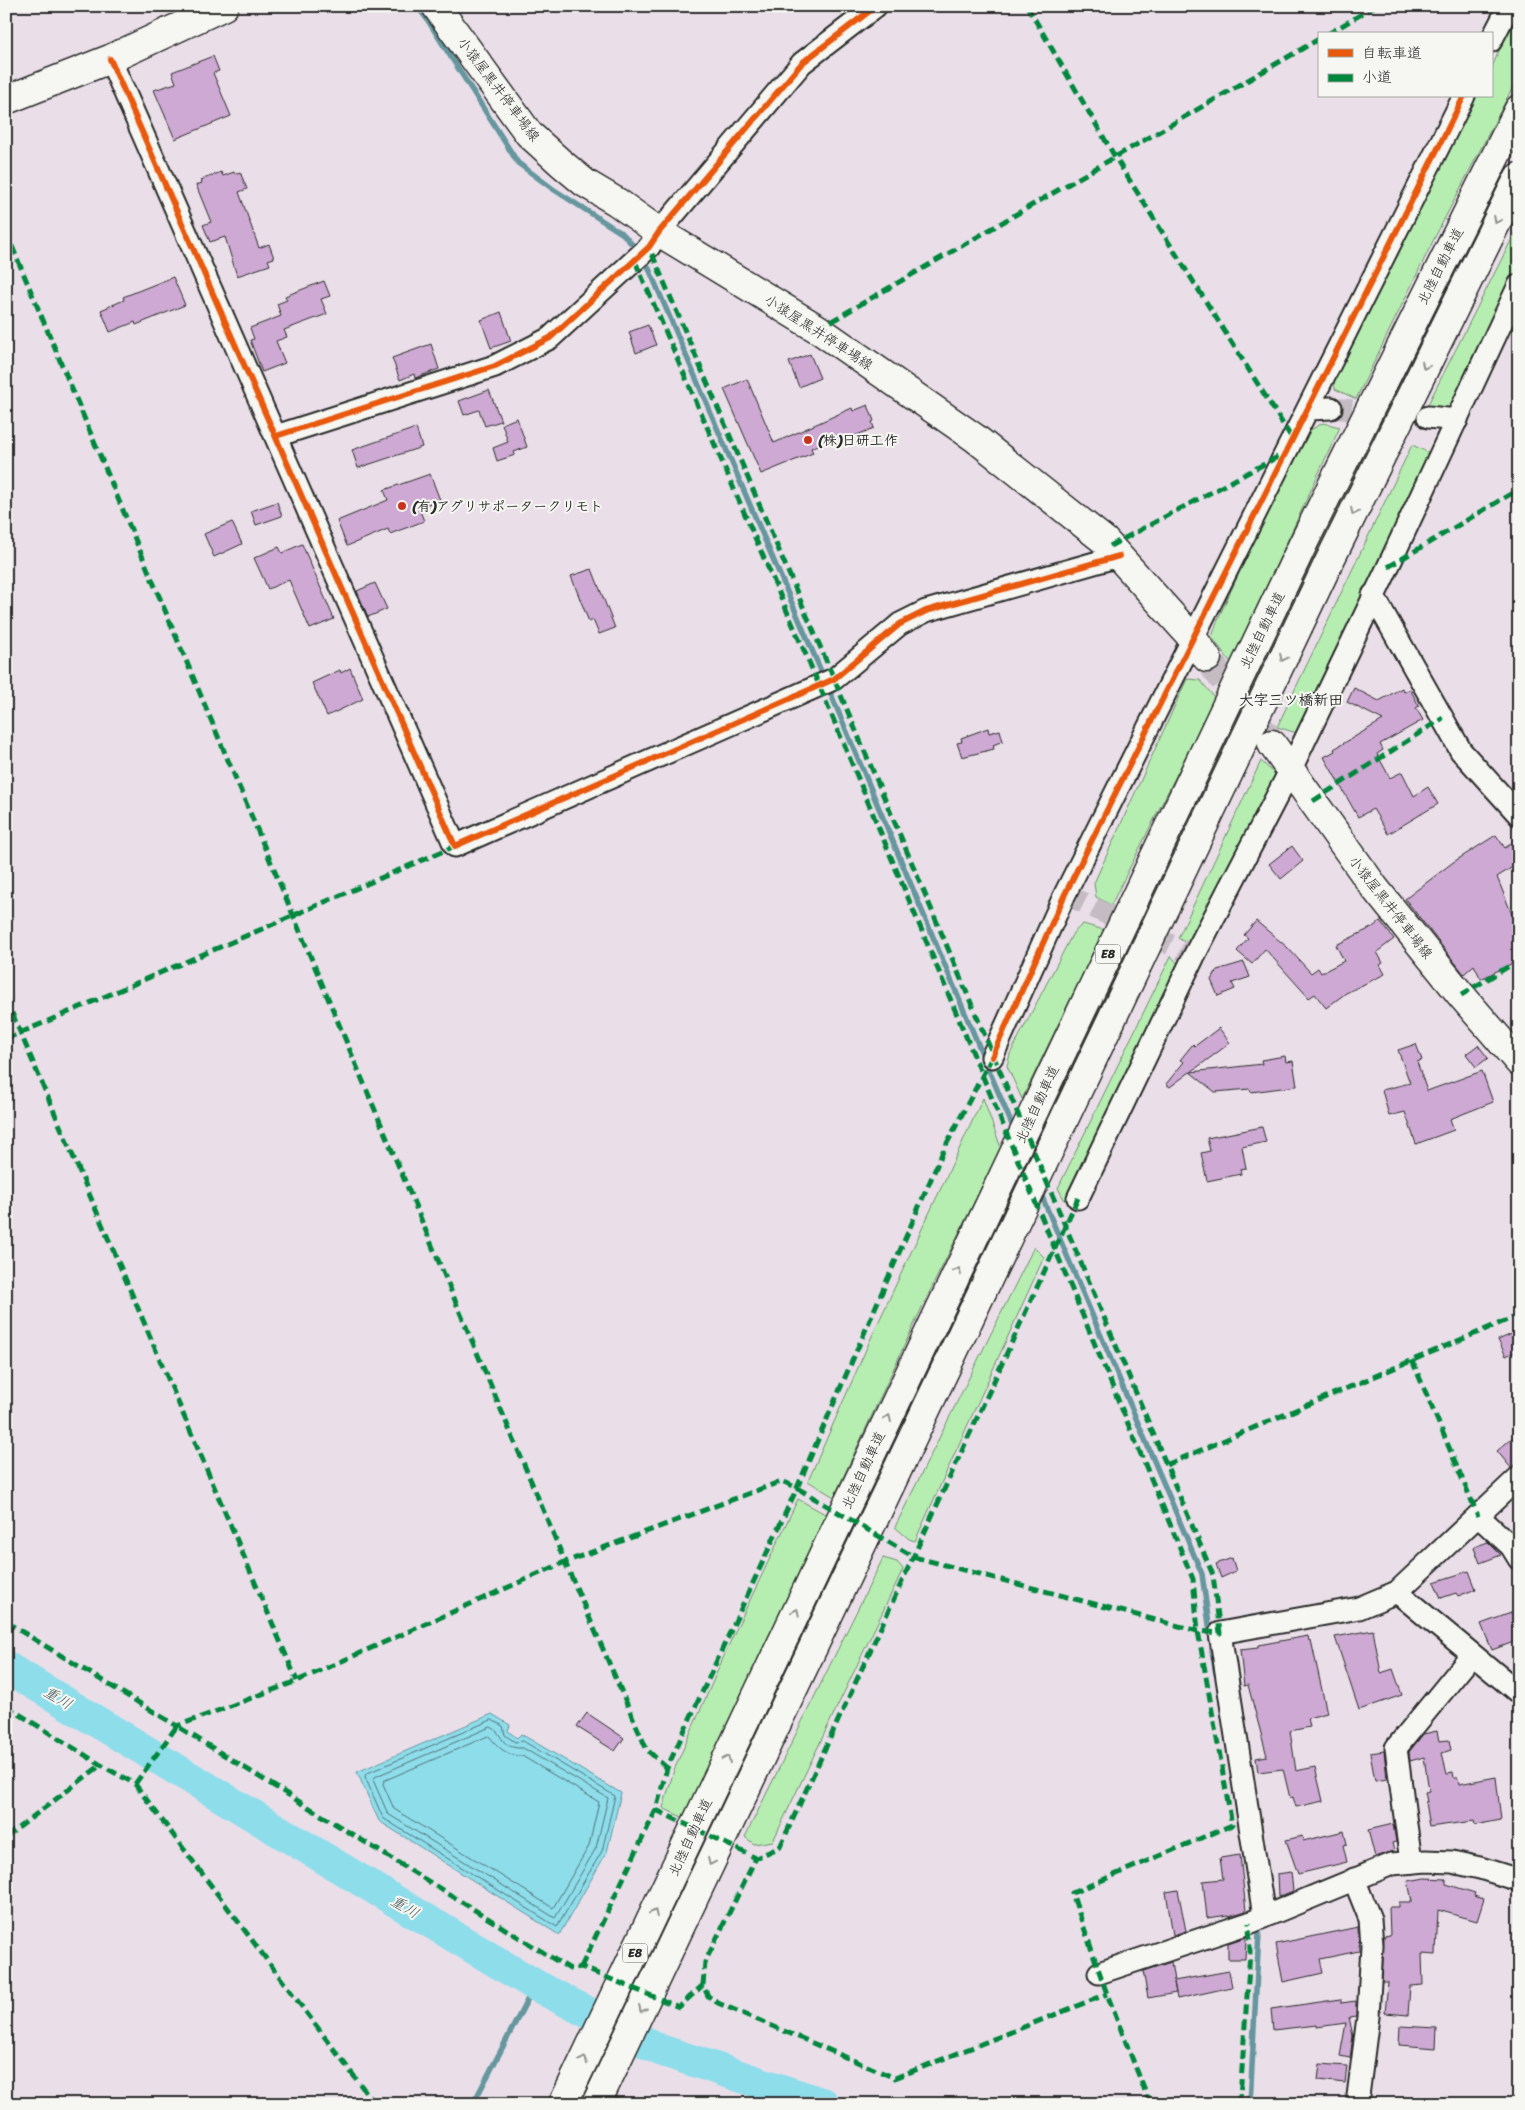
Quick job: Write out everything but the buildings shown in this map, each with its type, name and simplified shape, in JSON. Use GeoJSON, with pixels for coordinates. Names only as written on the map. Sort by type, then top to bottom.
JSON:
{"type":"FeatureCollection","features":[{"type":"Feature","properties":{"kind":"main road"},"geometry":{"type":"LineString","coordinates":[[6,100],[110,59],[224,6]]}},
{"type":"Feature","properties":{"kind":"main road","name":"小猿屋黒井停車場線"},"geometry":{"type":"LineString","coordinates":[[436,6],[529,134],[586,183],[617,202],[659,232],[818,329],[975,438],[1105,541],[1200,649]]}},
{"type":"Feature","properties":{"kind":"main road","name":"北陸自動車道"},"geometry":{"type":"LineString","coordinates":[[563,2104],[1307,535],[1519,109]]}},
{"type":"Feature","properties":{"kind":"main road","name":"E8"},"geometry":{"type":"LineString","coordinates":[[596,2104],[1328,564],[1519,177]]}},
{"type":"Feature","properties":{"kind":"main road","name":"小猿屋黒井停車場線"},"geometry":{"type":"LineString","coordinates":[[1272,744],[1374,887],[1460,995],[1519,1062]]}},
{"type":"Feature","properties":{"kind":"street"},"geometry":{"type":"LineString","coordinates":[[276,436],[495,366],[550,338],[649,247],[659,232],[802,63],[876,6]]}},
{"type":"Feature","properties":{"kind":"street"},"geometry":{"type":"LineString","coordinates":[[1492,39],[1509,6]]}},
{"type":"Feature","properties":{"kind":"street"},"geometry":{"type":"LineString","coordinates":[[110,59],[454,846],[834,679],[900,624],[926,611],[1119,556]]}},
{"type":"Feature","properties":{"kind":"street"},"geometry":{"type":"LineString","coordinates":[[992,1057],[1065,894],[1200,649],[1309,409],[1463,98]]}},
{"type":"Feature","properties":{"kind":"street"},"geometry":{"type":"LineString","coordinates":[[1078,1198],[1194,956],[1291,770],[1519,285]]}},
{"type":"Feature","properties":{"kind":"street"},"geometry":{"type":"LineString","coordinates":[[1309,409],[1331,408]]}},
{"type":"Feature","properties":{"kind":"street"},"geometry":{"type":"LineString","coordinates":[[1428,417],[1457,420]]}},
{"type":"Feature","properties":{"kind":"street"},"geometry":{"type":"LineString","coordinates":[[1373,595],[1461,751],[1519,815]]}},
{"type":"Feature","properties":{"kind":"street"},"geometry":{"type":"LineString","coordinates":[[1264,1916],[1220,1633],[1359,1608],[1397,1592],[1519,1477]]}},
{"type":"Feature","properties":{"kind":"street"},"geometry":{"type":"LineString","coordinates":[[1478,1516],[1511,1546],[1519,1559]]}},
{"type":"Feature","properties":{"kind":"street"},"geometry":{"type":"LineString","coordinates":[[1397,1592],[1519,1693]]}},
{"type":"Feature","properties":{"kind":"street"},"geometry":{"type":"LineString","coordinates":[[1411,1862],[1396,1748],[1472,1656]]}},
{"type":"Feature","properties":{"kind":"street"},"geometry":{"type":"LineString","coordinates":[[1099,1973],[1264,1916],[1392,1864],[1452,1862],[1519,1880]]}},
{"type":"Feature","properties":{"kind":"street"},"geometry":{"type":"LineString","coordinates":[[1354,1879],[1370,1919],[1372,1945],[1368,2017],[1357,2104]]}},
{"type":"Feature","properties":{"kind":"green space"},"geometry":{"type":"Polygon","coordinates":[[[1517,24],[1519,25],[1519,75],[1434,239],[1356,399],[1335,389],[1334,380],[1443,158],[1476,98],[1492,98],[1492,67],[1507,33],[1517,24]]]}},
{"type":"Feature","properties":{"kind":"green space"},"geometry":{"type":"Polygon","coordinates":[[[1519,225],[1519,267],[1452,409],[1423,414],[1519,225]]]}},
{"type":"Feature","properties":{"kind":"green space"},"geometry":{"type":"Polygon","coordinates":[[[1323,423],[1340,427],[1231,663],[1212,637],[1218,619],[1303,434],[1323,423]]]}},
{"type":"Feature","properties":{"kind":"green space"},"geometry":{"type":"Polygon","coordinates":[[[1412,445],[1432,454],[1297,733],[1277,727],[1412,445]]]}},
{"type":"Feature","properties":{"kind":"green space"},"geometry":{"type":"Polygon","coordinates":[[[1187,679],[1200,680],[1215,698],[1111,905],[1096,897],[1094,883],[1187,679]]]}},
{"type":"Feature","properties":{"kind":"green space"},"geometry":{"type":"Polygon","coordinates":[[[1261,761],[1276,775],[1191,946],[1178,938],[1261,761]]]}},
{"type":"Feature","properties":{"kind":"green space"},"geometry":{"type":"Polygon","coordinates":[[[1083,924],[1104,930],[1022,1099],[1007,1066],[1010,1054],[1073,933],[1083,924]]]}},
{"type":"Feature","properties":{"kind":"green space"},"geometry":{"type":"Polygon","coordinates":[[[1171,956],[1181,967],[1065,1201],[1058,1188],[1171,956]]]}},
{"type":"Feature","properties":{"kind":"green space"},"geometry":{"type":"Polygon","coordinates":[[[983,1098],[1001,1148],[924,1303],[834,1497],[808,1481],[872,1336],[983,1098]]]}},
{"type":"Feature","properties":{"kind":"green space"},"geometry":{"type":"Polygon","coordinates":[[[1034,1247],[1044,1257],[915,1541],[909,1539],[895,1527],[1034,1247]]]}},
{"type":"Feature","properties":{"kind":"green space"},"geometry":{"type":"Polygon","coordinates":[[[798,1499],[825,1514],[824,1518],[686,1819],[663,1808],[674,1770],[731,1640],[798,1499]]]}},
{"type":"Feature","properties":{"kind":"green space"},"geometry":{"type":"Polygon","coordinates":[[[883,1558],[897,1562],[903,1569],[773,1841],[754,1844],[745,1837],[883,1558]]]}},
{"type":"Feature","properties":{"kind":"water"},"geometry":{"type":"Polygon","coordinates":[[[492,1714],[510,1725],[508,1731],[517,1738],[521,1734],[621,1793],[607,1852],[559,1935],[379,1821],[357,1772],[492,1714]]]}},
{"type":"Feature","properties":{"kind":"waterway"},"geometry":{"type":"LineString","coordinates":[[417,6],[518,163],[553,189],[623,234],[637,250]]}},
{"type":"Feature","properties":{"kind":"waterway"},"geometry":{"type":"LineString","coordinates":[[644,257],[824,678]]}},
{"type":"Feature","properties":{"kind":"waterway"},"geometry":{"type":"LineString","coordinates":[[828,687],[1015,1132]]}},
{"type":"Feature","properties":{"kind":"waterway"},"geometry":{"type":"LineString","coordinates":[[1040,1192],[1202,1574],[1211,1639]]}},
{"type":"Feature","properties":{"kind":"waterway"},"geometry":{"type":"LineString","coordinates":[[1212,1651],[1216,1674]]}},
{"type":"Feature","properties":{"kind":"waterway","name":"重川"},"geometry":{"type":"LineString","coordinates":[[6,1667],[535,1985],[660,2050],[824,2104]]}},
{"type":"Feature","properties":{"kind":"waterway"},"geometry":{"type":"LineString","coordinates":[[1250,2104],[1259,1933],[1257,1924]]}},
{"type":"Feature","properties":{"kind":"waterway"},"geometry":{"type":"LineString","coordinates":[[473,2104],[535,1985]]}},
{"type":"Feature","properties":{"kind":"tunnel"},"geometry":{"type":"LineString","coordinates":[[1331,408],[1415,416]]}},
{"type":"Feature","properties":{"kind":"tunnel"},"geometry":{"type":"LineString","coordinates":[[1207,658],[1268,738]]}},
{"type":"Feature","properties":{"kind":"tunnel"},"geometry":{"type":"LineString","coordinates":[[1065,894],[1194,956]]}},
{"type":"Feature","properties":{"kind":"marked path"},"geometry":{"type":"LineString","coordinates":[[1027,6],[1115,157],[1293,440]]}},
{"type":"Feature","properties":{"kind":"marked path"},"geometry":{"type":"LineString","coordinates":[[1331,32],[1375,6]]}},
{"type":"Feature","properties":{"kind":"marked path"},"geometry":{"type":"LineString","coordinates":[[818,329],[1318,40]]}},
{"type":"Feature","properties":{"kind":"marked path"},"geometry":{"type":"LineString","coordinates":[[6,232],[565,1562],[647,1750],[667,1768]]}},
{"type":"Feature","properties":{"kind":"marked path"},"geometry":{"type":"LineString","coordinates":[[6,1622],[177,1726],[297,1681],[565,1562],[782,1481],[914,1557],[1198,1631],[1220,1633],[1213,1575],[649,247]]}},
{"type":"Feature","properties":{"kind":"marked path"},"geometry":{"type":"LineString","coordinates":[[635,261],[819,685],[1193,1579],[1198,1631],[1232,1825],[1072,1893],[1107,1994],[1150,2104]]}},
{"type":"Feature","properties":{"kind":"marked path"},"geometry":{"type":"LineString","coordinates":[[1110,546],[1285,453]]}},
{"type":"Feature","properties":{"kind":"marked path"},"geometry":{"type":"LineString","coordinates":[[1388,567],[1519,489]]}},
{"type":"Feature","properties":{"kind":"marked path"},"geometry":{"type":"LineString","coordinates":[[1313,801],[1443,718]]}},
{"type":"Feature","properties":{"kind":"marked path"},"geometry":{"type":"LineString","coordinates":[[6,1039],[455,846]]}},
{"type":"Feature","properties":{"kind":"marked path"},"geometry":{"type":"LineString","coordinates":[[1461,995],[1519,960]]}},
{"type":"Feature","properties":{"kind":"marked path"},"geometry":{"type":"LineString","coordinates":[[6,999],[297,1681]]}},
{"type":"Feature","properties":{"kind":"marked path"},"geometry":{"type":"LineString","coordinates":[[581,1967],[656,1810],[667,1768],[797,1488],[944,1149],[992,1057]]}},
{"type":"Feature","properties":{"kind":"marked path"},"geometry":{"type":"LineString","coordinates":[[1078,1198],[780,1847],[756,1858],[705,1962],[703,1985],[708,1996],[718,2003],[895,2078],[1107,1994]]}},
{"type":"Feature","properties":{"kind":"marked path"},"geometry":{"type":"LineString","coordinates":[[1166,1465],[1519,1315]]}},
{"type":"Feature","properties":{"kind":"marked path"},"geometry":{"type":"LineString","coordinates":[[1412,1360],[1478,1516]]}},
{"type":"Feature","properties":{"kind":"marked path"},"geometry":{"type":"LineString","coordinates":[[6,1706],[135,1784],[375,2104]]}},
{"type":"Feature","properties":{"kind":"marked path"},"geometry":{"type":"LineString","coordinates":[[135,1784],[177,1726],[570,1969],[581,1967],[679,2007],[703,1985]]}},
{"type":"Feature","properties":{"kind":"marked path"},"geometry":{"type":"LineString","coordinates":[[6,1837],[101,1765]]}},
{"type":"Feature","properties":{"kind":"marked path"},"geometry":{"type":"LineString","coordinates":[[656,1810],[756,1858]]}},
{"type":"Feature","properties":{"kind":"marked path"},"geometry":{"type":"LineString","coordinates":[[1241,2104],[1250,1952],[1249,1923]]}},
{"type":"Feature","properties":{"kind":"marked path"},"geometry":{"type":"LineString","coordinates":[[1223,2104],[1240,2098]]}},
{"type":"Feature","properties":{"kind":"cycle path"},"geometry":{"type":"LineString","coordinates":[[276,436],[495,366],[550,338],[649,247],[659,232],[802,63],[876,6]]}},
{"type":"Feature","properties":{"kind":"cycle path"},"geometry":{"type":"LineString","coordinates":[[110,59],[455,846],[834,679],[900,624],[926,611],[1119,556]]}},
{"type":"Feature","properties":{"kind":"cycle path"},"geometry":{"type":"LineString","coordinates":[[992,1057],[1065,894],[1463,98]]}},
{"type":"Feature","properties":{"kind":"place","name":"(株)日研工作"},"geometry":{"type":"Point","coordinates":[808,440]}},
{"type":"Feature","properties":{"kind":"place","name":"(有)アグリサポータークリモト"},"geometry":{"type":"Point","coordinates":[402,506]}},
{"type":"Feature","properties":{"kind":"district","name":"大字三ツ橋新田"},"geometry":{"type":"Point","coordinates":[1291,700]}}]}
